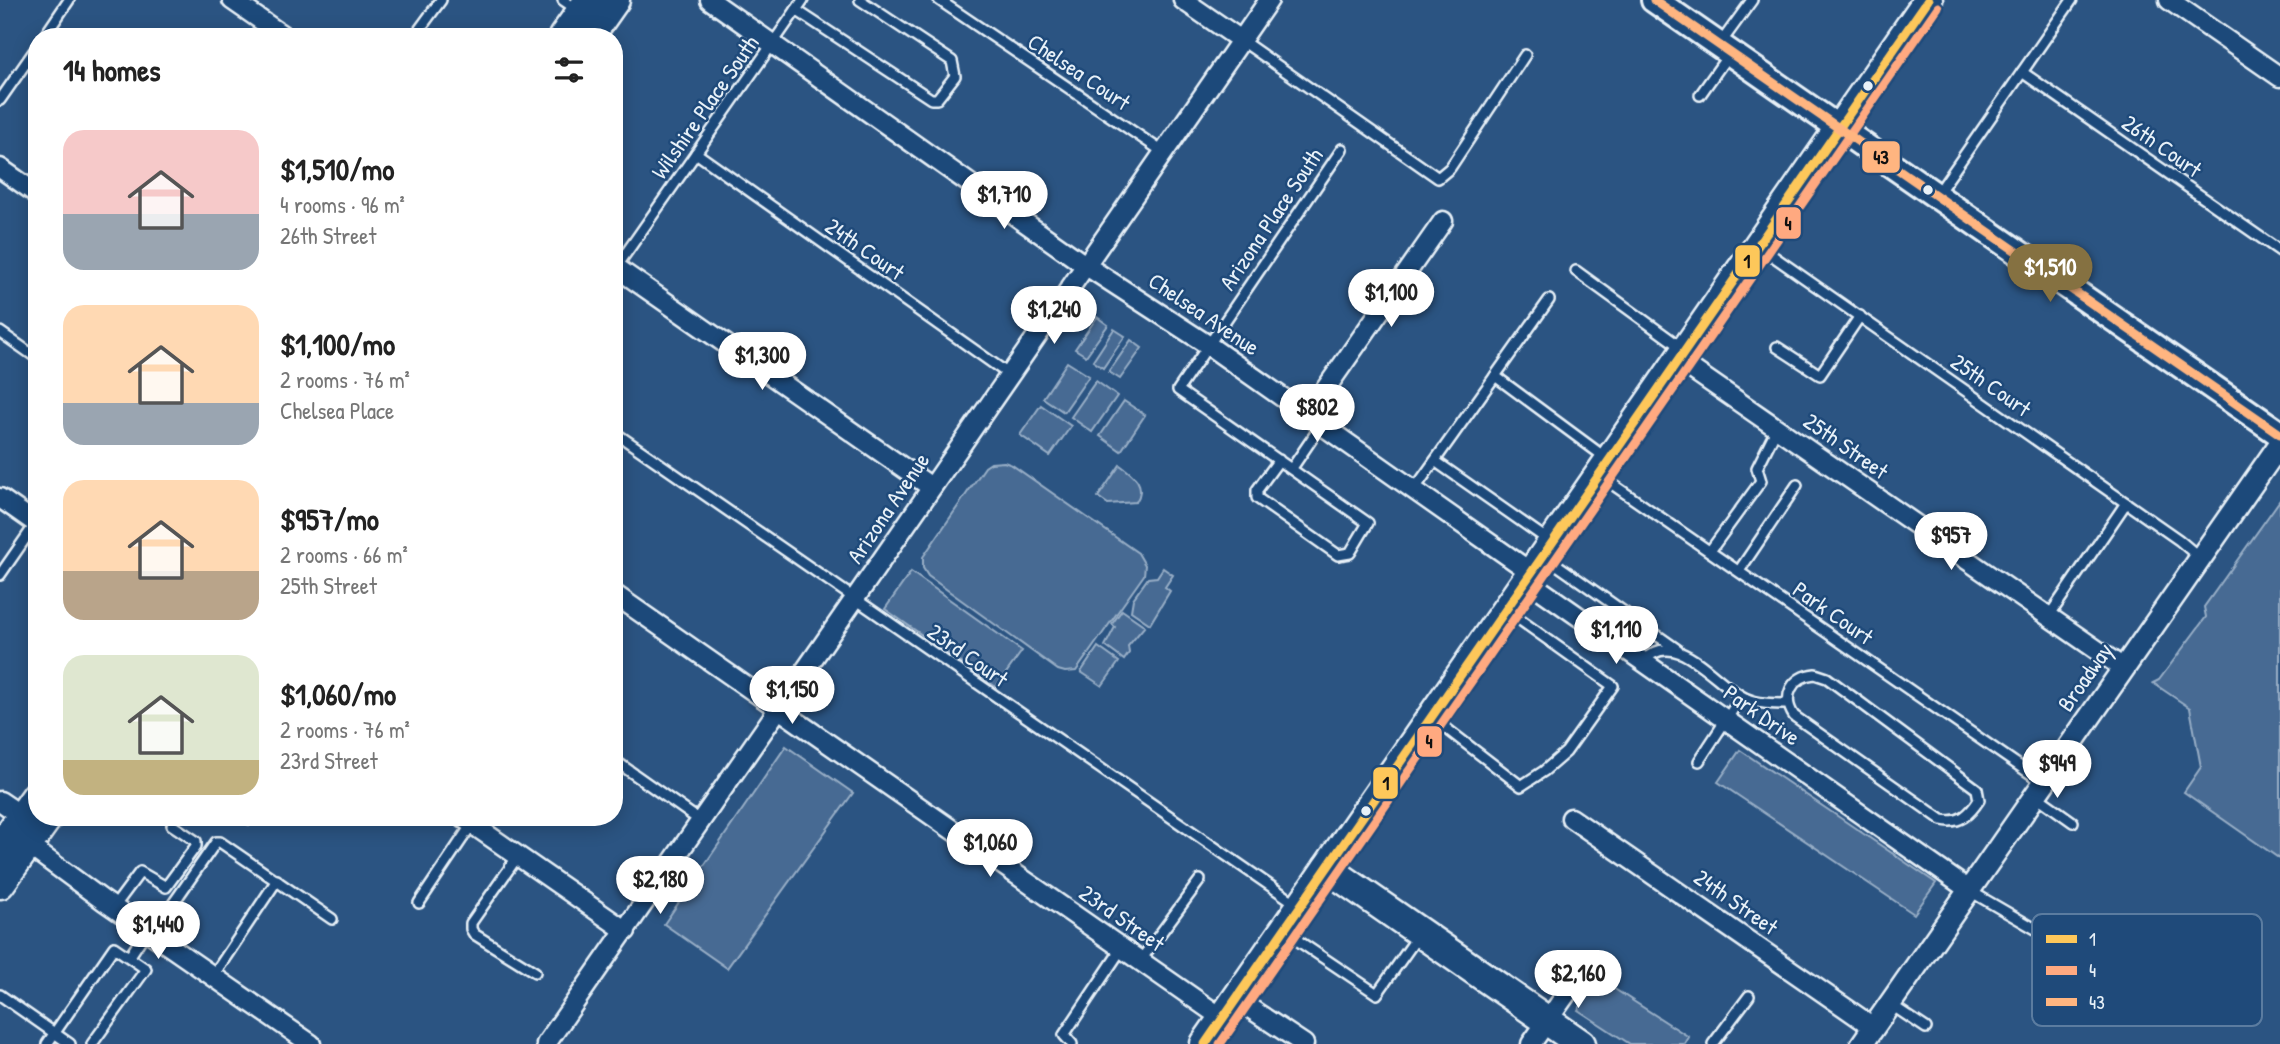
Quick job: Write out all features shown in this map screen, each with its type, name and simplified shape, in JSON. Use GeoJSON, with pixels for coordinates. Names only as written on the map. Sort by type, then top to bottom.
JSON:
{"type":"FeatureCollection","features":[{"type":"Feature","properties":{"kind":"main road"},"geometry":{"type":"LineString","coordinates":[[569,28],[580,12],[615,0]]}},
{"type":"Feature","properties":{"kind":"main road"},"geometry":{"type":"LineString","coordinates":[[1654,0],[2280,434]]}},
{"type":"Feature","properties":{"kind":"main road"},"geometry":{"type":"LineString","coordinates":[[1205,1044],[1928,0]]}},
{"type":"Feature","properties":{"kind":"main road"},"geometry":{"type":"LineString","coordinates":[[11,860],[27,807]]}},
{"type":"Feature","properties":{"kind":"main road"},"geometry":{"type":"LineString","coordinates":[[1327,868],[1420,933],[1539,1033],[1581,1044]]}},
{"type":"Feature","properties":{"kind":"street"},"geometry":{"type":"LineString","coordinates":[[232,0],[272,28]]}},
{"type":"Feature","properties":{"kind":"street","name":"Chelsea Avenue"},"geometry":{"type":"LineString","coordinates":[[710,0],[1085,265],[1208,345],[1413,490],[1540,563]]}},
{"type":"Feature","properties":{"kind":"street"},"geometry":{"type":"LineString","coordinates":[[1183,0],[1241,40]]}},
{"type":"Feature","properties":{"kind":"street","name":"Arizona Avenue"},"geometry":{"type":"LineString","coordinates":[[546,1044],[1269,0]]}},
{"type":"Feature","properties":{"kind":"street"},"geometry":{"type":"LineString","coordinates":[[2169,0],[2280,77]]}},
{"type":"Feature","properties":{"kind":"street"},"geometry":{"type":"LineString","coordinates":[[0,168],[28,188]]}},
{"type":"Feature","properties":{"kind":"street"},"geometry":{"type":"LineString","coordinates":[[1315,419],[1443,221]]}},
{"type":"Feature","properties":{"kind":"street"},"geometry":{"type":"LineString","coordinates":[[623,274],[931,486]]}},
{"type":"Feature","properties":{"kind":"street","name":"25th Street"},"geometry":{"type":"LineString","coordinates":[[1683,356],[1777,428],[2123,668]]}},
{"type":"Feature","properties":{"kind":"street","name":"Broadway"},"geometry":{"type":"LineString","coordinates":[[1868,1036],[2280,444]]}},
{"type":"Feature","properties":{"kind":"street"},"geometry":{"type":"LineString","coordinates":[[0,498],[28,517]]}},
{"type":"Feature","properties":{"kind":"street","name":"Park Drive"},"geometry":{"type":"LineString","coordinates":[[1540,563],[1643,662],[1969,890]]}},
{"type":"Feature","properties":{"kind":"street","name":"23rd Street"},"geometry":{"type":"LineString","coordinates":[[623,600],[1140,961],[1304,1044]]}},
{"type":"Feature","properties":{"kind":"street","name":"24th Street"},"geometry":{"type":"LineString","coordinates":[[1571,818],[1868,1036]]}},
{"type":"Feature","properties":{"kind":"street"},"geometry":{"type":"LineString","coordinates":[[474,826],[626,930]]}},
{"type":"Feature","properties":{"kind":"street"},"geometry":{"type":"LineString","coordinates":[[11,860],[114,907],[311,1044]]}},
{"type":"Feature","properties":{"kind":"street"},"geometry":{"type":"LineString","coordinates":[[1539,1033],[1579,976]]}},
{"type":"Feature","properties":{"kind":"lane"},"geometry":{"type":"LineString","coordinates":[[51,28],[69,0]]}},
{"type":"Feature","properties":{"kind":"lane"},"geometry":{"type":"LineString","coordinates":[[421,28],[441,0]]}},
{"type":"Feature","properties":{"kind":"lane","name":"Wilshire Place South"},"geometry":{"type":"LineString","coordinates":[[623,257],[803,0]]}},
{"type":"Feature","properties":{"kind":"lane"},"geometry":{"type":"LineString","coordinates":[[796,10],[931,99],[937,99],[956,76],[951,61],[860,0]]}},
{"type":"Feature","properties":{"kind":"lane","name":"Chelsea Court"},"geometry":{"type":"LineString","coordinates":[[939,0],[1163,152]]}},
{"type":"Feature","properties":{"kind":"lane"},"geometry":{"type":"LineString","coordinates":[[1700,95],[1752,0]]}},
{"type":"Feature","properties":{"kind":"lane"},"geometry":{"type":"LineString","coordinates":[[1935,197],[2071,0]]}},
{"type":"Feature","properties":{"kind":"lane"},"geometry":{"type":"LineString","coordinates":[[1241,40],[1438,178],[1450,167],[1525,55]]}},
{"type":"Feature","properties":{"kind":"lane"},"geometry":{"type":"LineString","coordinates":[[0,100],[28,60]]}},
{"type":"Feature","properties":{"kind":"lane","name":"26th Court"},"geometry":{"type":"LineString","coordinates":[[2022,72],[2280,251]]}},
{"type":"Feature","properties":{"kind":"lane","name":"Arizona Place South"},"geometry":{"type":"LineString","coordinates":[[1279,460],[1178,390],[1342,149]]}},
{"type":"Feature","properties":{"kind":"lane","name":"24th Court"},"geometry":{"type":"LineString","coordinates":[[696,153],[1011,376]]}},
{"type":"Feature","properties":{"kind":"lane","name":"25th Court"},"geometry":{"type":"LineString","coordinates":[[1759,246],[2199,557]]}},
{"type":"Feature","properties":{"kind":"lane"},"geometry":{"type":"LineString","coordinates":[[1576,271],[1683,356]]}},
{"type":"Feature","properties":{"kind":"lane"},"geometry":{"type":"LineString","coordinates":[[1413,490],[1549,300]]}},
{"type":"Feature","properties":{"kind":"lane"},"geometry":{"type":"LineString","coordinates":[[1777,347],[1820,375],[1860,316]]}},
{"type":"Feature","properties":{"kind":"lane"},"geometry":{"type":"LineString","coordinates":[[0,332],[28,352]]}},
{"type":"Feature","properties":{"kind":"lane","name":"Park Court"},"geometry":{"type":"LineString","coordinates":[[1495,376],[1710,551],[2039,789],[2073,822]]}},
{"type":"Feature","properties":{"kind":"lane"},"geometry":{"type":"LineString","coordinates":[[1292,468],[1315,419]]}},
{"type":"Feature","properties":{"kind":"lane"},"geometry":{"type":"LineString","coordinates":[[1710,551],[1761,481],[1757,468],[1777,428]]}},
{"type":"Feature","properties":{"kind":"lane","name":"23rd Court"},"geometry":{"type":"LineString","coordinates":[[623,438],[1300,907]]}},
{"type":"Feature","properties":{"kind":"lane"},"geometry":{"type":"LineString","coordinates":[[1279,460],[1368,523],[1350,553],[1338,555],[1256,498],[1257,490],[1279,460]]}},
{"type":"Feature","properties":{"kind":"lane"},"geometry":{"type":"LineString","coordinates":[[1435,461],[1540,563],[1679,651],[1741,696],[1756,703],[1788,704]]}},
{"type":"Feature","properties":{"kind":"lane"},"geometry":{"type":"LineString","coordinates":[[1739,571],[1797,485]]}},
{"type":"Feature","properties":{"kind":"lane"},"geometry":{"type":"LineString","coordinates":[[2049,616],[2126,503]]}},
{"type":"Feature","properties":{"kind":"lane"},"geometry":{"type":"LineString","coordinates":[[0,575],[28,535]]}},
{"type":"Feature","properties":{"kind":"lane"},"geometry":{"type":"LineString","coordinates":[[1433,718],[1521,786],[1566,752],[1613,687],[1507,610]]}},
{"type":"Feature","properties":{"kind":"lane"},"geometry":{"type":"LineString","coordinates":[[1643,662],[1651,653],[1679,651]]}},
{"type":"Feature","properties":{"kind":"lane"},"geometry":{"type":"LineString","coordinates":[[1808,674],[1827,678],[1977,789],[1979,800],[1968,816],[1958,821],[1942,820],[1798,719],[1788,704],[1787,696],[1796,681],[1808,674]]}},
{"type":"Feature","properties":{"kind":"lane"},"geometry":{"type":"LineString","coordinates":[[1699,761],[1741,696]]}},
{"type":"Feature","properties":{"kind":"lane"},"geometry":{"type":"LineString","coordinates":[[623,767],[702,822]]}},
{"type":"Feature","properties":{"kind":"lane"},"geometry":{"type":"LineString","coordinates":[[114,907],[140,873],[166,887],[196,846],[196,841],[174,826]]}},
{"type":"Feature","properties":{"kind":"lane"},"geometry":{"type":"LineString","coordinates":[[419,903],[464,826]]}},
{"type":"Feature","properties":{"kind":"lane"},"geometry":{"type":"LineString","coordinates":[[130,957],[216,842],[220,842],[332,919]]}},
{"type":"Feature","properties":{"kind":"lane"},"geometry":{"type":"LineString","coordinates":[[518,856],[471,923],[471,929],[474,934],[535,972]]}},
{"type":"Feature","properties":{"kind":"lane"},"geometry":{"type":"LineString","coordinates":[[213,976],[277,880]]}},
{"type":"Feature","properties":{"kind":"lane"},"geometry":{"type":"LineString","coordinates":[[1140,961],[1199,880]]}},
{"type":"Feature","properties":{"kind":"lane"},"geometry":{"type":"LineString","coordinates":[[1969,890],[2032,927]]}},
{"type":"Feature","properties":{"kind":"lane"},"geometry":{"type":"LineString","coordinates":[[1283,932],[1377,994],[1420,933]]}},
{"type":"Feature","properties":{"kind":"lane"},"geometry":{"type":"LineString","coordinates":[[47,1044],[114,947],[146,970],[92,1044]]}},
{"type":"Feature","properties":{"kind":"lane"},"geometry":{"type":"LineString","coordinates":[[1072,1044],[1065,1035],[1122,948]]}},
{"type":"Feature","properties":{"kind":"lane"},"geometry":{"type":"LineString","coordinates":[[0,995],[70,1044]]}},
{"type":"Feature","properties":{"kind":"lane"},"geometry":{"type":"LineString","coordinates":[[1713,1044],[1749,996]]}},
{"type":"Feature","properties":{"kind":"lane"},"geometry":{"type":"LineString","coordinates":[[1890,1004],[1926,1028]]}},
{"type":"Feature","properties":{"kind":"shaded area"},"geometry":{"type":"Polygon","coordinates":[[[1097,317],[1108,325],[1086,356],[1075,349],[1097,317]]]}},
{"type":"Feature","properties":{"kind":"shaded area"},"geometry":{"type":"Polygon","coordinates":[[[1114,329],[1125,336],[1103,368],[1093,361],[1114,329]]]}},
{"type":"Feature","properties":{"kind":"shaded area"},"geometry":{"type":"Polygon","coordinates":[[[1131,340],[1142,348],[1120,379],[1109,372],[1131,340]]]}},
{"type":"Feature","properties":{"kind":"shaded area"},"geometry":{"type":"Polygon","coordinates":[[[1067,362],[1089,376],[1064,412],[1043,398],[1067,362]]]}},
{"type":"Feature","properties":{"kind":"shaded area"},"geometry":{"type":"Polygon","coordinates":[[[1096,381],[1117,396],[1092,432],[1071,417],[1096,381]]]}},
{"type":"Feature","properties":{"kind":"shaded area"},"geometry":{"type":"Polygon","coordinates":[[[1124,401],[1145,415],[1121,451],[1100,436],[1124,401]]]}},
{"type":"Feature","properties":{"kind":"shaded area"},"geometry":{"type":"Polygon","coordinates":[[[1041,405],[1071,426],[1050,456],[1020,435],[1041,405]]]}},
{"type":"Feature","properties":{"kind":"shaded area"},"geometry":{"type":"Polygon","coordinates":[[[1004,462],[1138,553],[1145,565],[1144,575],[1076,671],[1058,670],[928,576],[923,568],[923,557],[985,467],[991,463],[1004,462]]]}},
{"type":"Feature","properties":{"kind":"shaded area"},"geometry":{"type":"Polygon","coordinates":[[[1120,465],[1137,481],[1139,496],[1136,502],[1108,504],[1098,497],[1120,465]]]}},
{"type":"Feature","properties":{"kind":"shaded area"},"geometry":{"type":"Polygon","coordinates":[[[2280,500],[2280,859],[2184,792],[2201,767],[2190,708],[2153,683],[2159,680],[2206,617],[2204,607],[2280,500]]]}},
{"type":"Feature","properties":{"kind":"shaded area"},"geometry":{"type":"Polygon","coordinates":[[[1163,568],[1173,575],[1165,587],[1170,591],[1150,624],[1131,611],[1133,599],[1148,578],[1157,577],[1163,568]]]}},
{"type":"Feature","properties":{"kind":"shaded area"},"geometry":{"type":"Polygon","coordinates":[[[911,572],[1022,651],[996,687],[885,609],[911,572]]]}},
{"type":"Feature","properties":{"kind":"shaded area"},"geometry":{"type":"Polygon","coordinates":[[[1122,610],[1145,626],[1128,646],[1129,653],[1124,660],[1105,646],[1115,627],[1112,624],[1122,610]]]}},
{"type":"Feature","properties":{"kind":"shaded area"},"geometry":{"type":"Polygon","coordinates":[[[1098,647],[1119,662],[1102,686],[1081,672],[1098,647]]]}},
{"type":"Feature","properties":{"kind":"shaded area"},"geometry":{"type":"Polygon","coordinates":[[[786,746],[853,793],[727,968],[664,924],[786,746]]]}},
{"type":"Feature","properties":{"kind":"shaded area"},"geometry":{"type":"Polygon","coordinates":[[[1740,750],[1936,883],[1914,914],[1718,782],[1740,750]]]}},
{"type":"Feature","properties":{"kind":"shaded area"},"geometry":{"type":"Polygon","coordinates":[[[1599,979],[1689,1037],[1685,1044],[1630,1044],[1578,1010],[1599,979]]]}},
{"type":"Feature","properties":{"kind":"transit line","name":"43"},"geometry":{"type":"LineString","coordinates":[[1654,0],[2280,434]]}},
{"type":"Feature","properties":{"kind":"transit line","name":"1"},"geometry":{"type":"LineString","coordinates":[[1205,1044],[1928,0]]}},
{"type":"Feature","properties":{"kind":"transit line","name":"4"},"geometry":{"type":"LineString","coordinates":[[1220,1044],[1938,7]]}}]}
